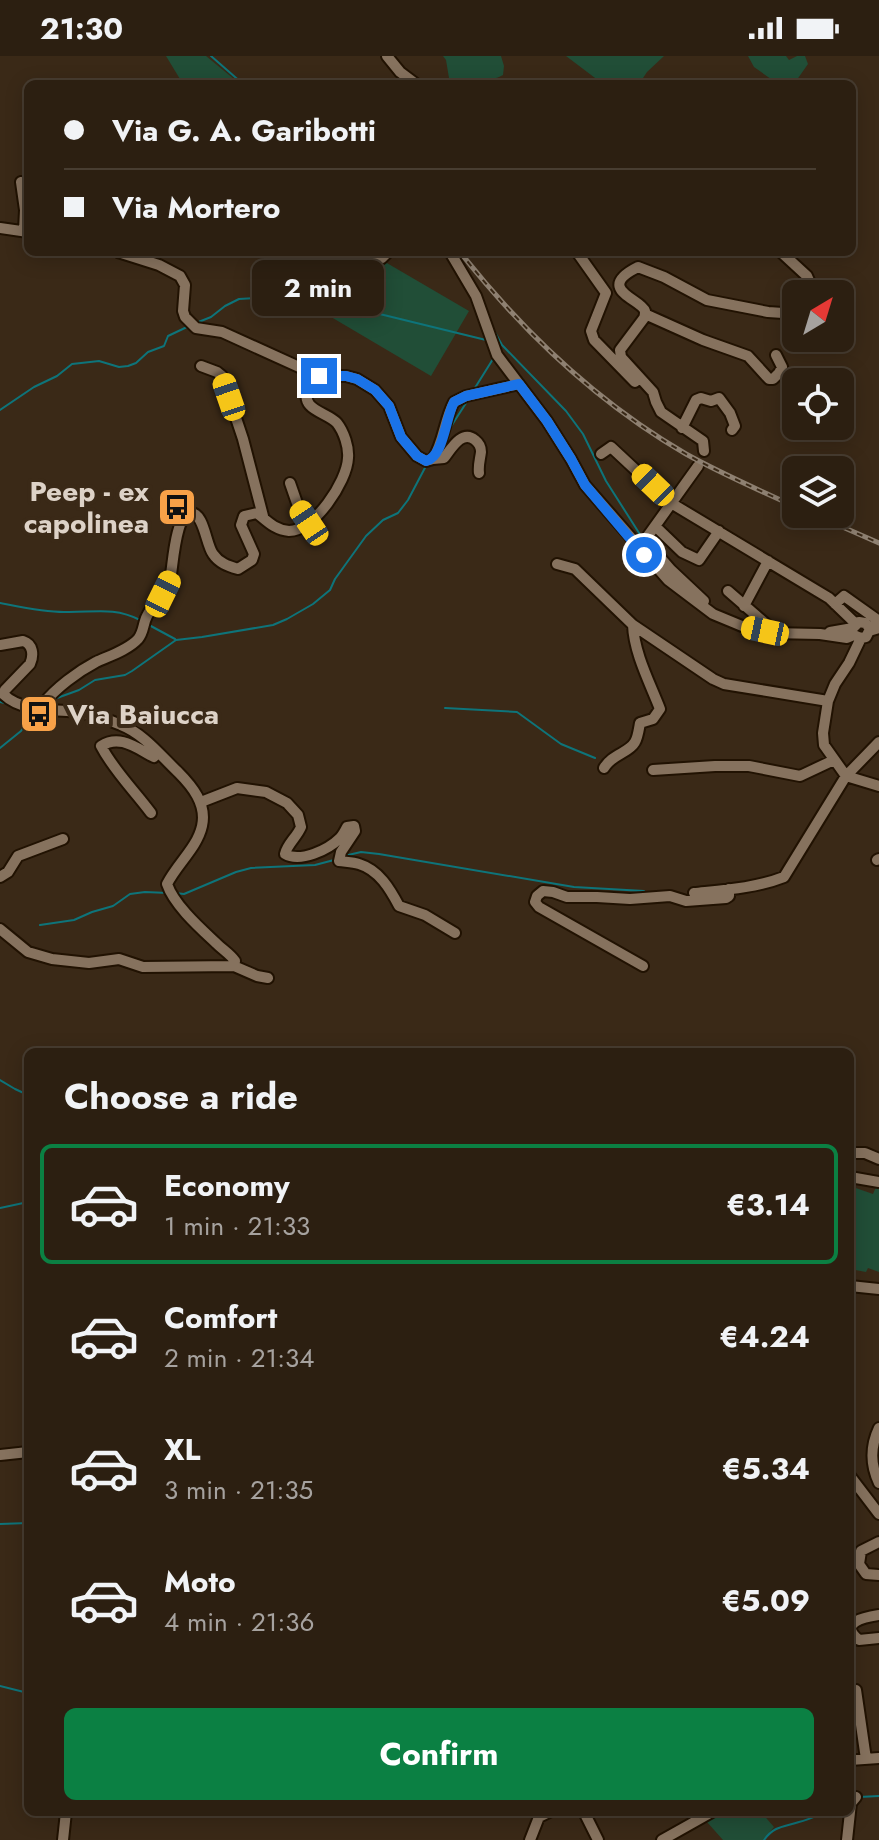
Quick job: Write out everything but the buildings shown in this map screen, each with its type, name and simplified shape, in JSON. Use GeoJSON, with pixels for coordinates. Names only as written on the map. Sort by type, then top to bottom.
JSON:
{"type":"FeatureCollection","features":[{"type":"Feature","properties":{"kind":"street"},"geometry":{"type":"LineString","coordinates":[[387,56],[411,80]]}},
{"type":"Feature","properties":{"kind":"street"},"geometry":{"type":"LineString","coordinates":[[21,182],[24,203]]}},
{"type":"Feature","properties":{"kind":"street"},"geometry":{"type":"LineString","coordinates":[[0,228],[24,232]]}},
{"type":"Feature","properties":{"kind":"street"},"geometry":{"type":"LineString","coordinates":[[131,256],[159,265],[183,280],[183,311],[192,326],[222,332],[319,376],[357,379],[375,390],[389,406],[401,437],[417,456],[426,461],[444,458],[457,442],[464,437],[472,438],[479,443],[481,451],[479,473]]}},
{"type":"Feature","properties":{"kind":"street"},"geometry":{"type":"LineString","coordinates":[[156,256],[159,265]]}},
{"type":"Feature","properties":{"kind":"street"},"geometry":{"type":"LineString","coordinates":[[446,256],[453,267],[463,272]]}},
{"type":"Feature","properties":{"kind":"street"},"geometry":{"type":"LineString","coordinates":[[453,256],[476,296],[497,355],[563,446],[585,485],[668,580],[713,614],[742,626],[770,633],[820,634],[862,630]]}},
{"type":"Feature","properties":{"kind":"street"},"geometry":{"type":"LineString","coordinates":[[580,256],[606,293],[591,331],[594,340],[647,393],[655,418],[704,451],[703,441],[661,412],[653,392],[621,357],[620,350],[645,314],[639,304],[625,296],[622,279],[627,272],[638,267],[707,300],[782,313]]}},
{"type":"Feature","properties":{"kind":"street"},"geometry":{"type":"LineString","coordinates":[[785,256],[809,280]]}},
{"type":"Feature","properties":{"kind":"street"},"geometry":{"type":"LineString","coordinates":[[645,314],[748,356],[769,379],[773,379],[782,367],[776,355]]}},
{"type":"Feature","properties":{"kind":"street"},"geometry":{"type":"LineString","coordinates":[[201,366],[222,376],[243,439],[263,518]]}},
{"type":"Feature","properties":{"kind":"street"},"geometry":{"type":"LineString","coordinates":[[44,709],[43,704],[65,683],[139,638],[148,612],[171,578],[175,547],[185,515],[194,513],[199,517],[214,556],[238,569],[252,560],[254,554],[242,530],[244,516],[257,513],[272,526],[293,531],[309,523],[332,497],[349,460],[346,442],[336,423],[308,403],[306,396],[310,385],[319,376]]}},
{"type":"Feature","properties":{"kind":"street"},"geometry":{"type":"LineString","coordinates":[[433,459],[440,448],[454,402],[466,396],[519,384]]}},
{"type":"Feature","properties":{"kind":"street"},"geometry":{"type":"LineString","coordinates":[[682,428],[696,400],[719,398],[730,413],[735,426],[732,430]]}},
{"type":"Feature","properties":{"kind":"street"},"geometry":{"type":"LineString","coordinates":[[601,454],[611,447],[617,451],[671,503],[832,601],[862,630]]}},
{"type":"Feature","properties":{"kind":"street"},"geometry":{"type":"LineString","coordinates":[[698,466],[645,540],[671,570],[711,607],[742,626]]}},
{"type":"Feature","properties":{"kind":"street"},"geometry":{"type":"LineString","coordinates":[[290,483],[299,509],[309,523]]}},
{"type":"Feature","properties":{"kind":"street"},"geometry":{"type":"LineString","coordinates":[[655,526],[682,552],[699,560],[719,531]]}},
{"type":"Feature","properties":{"kind":"street"},"geometry":{"type":"LineString","coordinates":[[744,606],[768,561]]}},
{"type":"Feature","properties":{"kind":"street"},"geometry":{"type":"LineString","coordinates":[[557,564],[575,569],[633,625],[713,679],[724,684],[828,701]]}},
{"type":"Feature","properties":{"kind":"street"},"geometry":{"type":"LineString","coordinates":[[728,591],[766,624]]}},
{"type":"Feature","properties":{"kind":"street"},"geometry":{"type":"LineString","coordinates":[[832,601],[844,596],[862,630],[849,663],[828,701],[824,745],[846,776],[879,786]]}},
{"type":"Feature","properties":{"kind":"street"},"geometry":{"type":"LineString","coordinates":[[604,768],[613,757],[632,746],[640,723],[653,719],[660,709],[633,625]]}},
{"type":"Feature","properties":{"kind":"street"},"geometry":{"type":"LineString","coordinates":[[0,645],[26,642],[31,647],[33,659],[5,690],[3,694],[6,698],[28,707],[51,712],[68,711],[123,725],[143,738],[184,778],[201,802],[201,831],[167,884],[177,902],[233,957],[234,966]]}},
{"type":"Feature","properties":{"kind":"street"},"geometry":{"type":"LineString","coordinates":[[151,813],[101,746],[104,742],[116,740],[131,744],[154,757],[158,752]]}},
{"type":"Feature","properties":{"kind":"street"},"geometry":{"type":"LineString","coordinates":[[694,893],[784,877],[846,776],[879,742]]}},
{"type":"Feature","properties":{"kind":"street"},"geometry":{"type":"LineString","coordinates":[[653,770],[749,766],[800,776],[834,760]]}},
{"type":"Feature","properties":{"kind":"street"},"geometry":{"type":"LineString","coordinates":[[201,802],[237,788],[266,792],[287,803],[298,815],[301,827],[287,847],[285,854],[292,858],[328,847],[340,838],[347,827],[354,826],[355,831],[341,852],[339,861],[358,863],[374,872],[389,886],[399,906],[425,915],[455,933]]}},
{"type":"Feature","properties":{"kind":"street"},"geometry":{"type":"LineString","coordinates":[[0,877],[8,872],[18,856],[63,839]]}},
{"type":"Feature","properties":{"kind":"street"},"geometry":{"type":"LineString","coordinates":[[643,966],[539,907],[535,902],[537,896],[543,891],[567,897],[630,899],[670,896],[686,901],[726,898],[729,889]]}},
{"type":"Feature","properties":{"kind":"street"},"geometry":{"type":"LineString","coordinates":[[0,929],[28,952],[52,959],[89,963],[119,959],[143,967],[234,966],[268,978]]}},
{"type":"Feature","properties":{"kind":"street"},"geometry":{"type":"LineString","coordinates":[[854,1153],[865,1153],[879,1159]]}},
{"type":"Feature","properties":{"kind":"street"},"geometry":{"type":"LineString","coordinates":[[854,1178],[879,1182]]}},
{"type":"Feature","properties":{"kind":"street"},"geometry":{"type":"LineString","coordinates":[[854,1286],[879,1289]]}},
{"type":"Feature","properties":{"kind":"street"},"geometry":{"type":"LineString","coordinates":[[879,1428],[871,1454],[879,1483]]}},
{"type":"Feature","properties":{"kind":"street"},"geometry":{"type":"LineString","coordinates":[[0,1455],[24,1452]]}},
{"type":"Feature","properties":{"kind":"street"},"geometry":{"type":"LineString","coordinates":[[854,1481],[879,1514]]}},
{"type":"Feature","properties":{"kind":"street"},"geometry":{"type":"LineString","coordinates":[[879,1542],[861,1551],[859,1564],[866,1574],[879,1575]]}},
{"type":"Feature","properties":{"kind":"street"},"geometry":{"type":"LineString","coordinates":[[854,1623],[857,1619],[879,1615]]}},
{"type":"Feature","properties":{"kind":"street"},"geometry":{"type":"LineString","coordinates":[[854,1636],[859,1640],[879,1638]]}},
{"type":"Feature","properties":{"kind":"street"},"geometry":{"type":"LineString","coordinates":[[856,1690],[856,1716],[866,1759]]}},
{"type":"Feature","properties":{"kind":"street"},"geometry":{"type":"LineString","coordinates":[[854,1760],[879,1758]]}},
{"type":"Feature","properties":{"kind":"street"},"geometry":{"type":"LineString","coordinates":[[63,1840],[66,1816]]}},
{"type":"Feature","properties":{"kind":"street"},"geometry":{"type":"LineString","coordinates":[[530,1840],[541,1816]]}},
{"type":"Feature","properties":{"kind":"street"},"geometry":{"type":"LineString","coordinates":[[586,1816],[598,1840]]}},
{"type":"Feature","properties":{"kind":"street"},"geometry":{"type":"LineString","coordinates":[[662,1840],[705,1816]]}},
{"type":"Feature","properties":{"kind":"street"},"geometry":{"type":"LineString","coordinates":[[847,1840],[850,1816]]}},
{"type":"Feature","properties":{"kind":"green space"},"geometry":{"type":"Polygon","coordinates":[[[166,56],[206,56],[235,80],[181,80],[166,56]]]}},
{"type":"Feature","properties":{"kind":"green space"},"geometry":{"type":"Polygon","coordinates":[[[443,56],[501,56],[503,75],[486,80],[449,80],[443,56]]]}},
{"type":"Feature","properties":{"kind":"green space"},"geometry":{"type":"Polygon","coordinates":[[[566,56],[664,56],[642,80],[598,80],[566,56]]]}},
{"type":"Feature","properties":{"kind":"green space"},"geometry":{"type":"Polygon","coordinates":[[[748,56],[786,56],[789,60],[805,56],[808,64],[797,80],[772,80],[754,67],[748,56]]]}},
{"type":"Feature","properties":{"kind":"green space"},"geometry":{"type":"Polygon","coordinates":[[[329,256],[354,256],[334,291],[315,280],[329,256]]]}},
{"type":"Feature","properties":{"kind":"green space"},"geometry":{"type":"Polygon","coordinates":[[[360,256],[375,256],[469,311],[431,376],[326,314],[360,256]]]}},
{"type":"Feature","properties":{"kind":"green space"},"geometry":{"type":"Polygon","coordinates":[[[854,1187],[873,1194],[876,1187],[879,1188],[879,1272],[868,1268],[866,1272],[854,1270],[854,1187]]]}},
{"type":"Feature","properties":{"kind":"green space"},"geometry":{"type":"Polygon","coordinates":[[[712,1816],[764,1816],[774,1827],[763,1840],[723,1840],[707,1819],[712,1816]]]}},
{"type":"Feature","properties":{"kind":"waterway"},"geometry":{"type":"LineString","coordinates":[[211,56],[238,80]]}},
{"type":"Feature","properties":{"kind":"waterway"},"geometry":{"type":"LineString","coordinates":[[196,323],[239,299],[302,295],[486,340]]}},
{"type":"Feature","properties":{"kind":"waterway"},"geometry":{"type":"LineString","coordinates":[[0,410],[72,364],[99,361],[119,367],[128,366],[148,352],[164,346],[168,336],[187,327]]}},
{"type":"Feature","properties":{"kind":"waterway"},"geometry":{"type":"LineString","coordinates":[[492,327],[502,345],[566,411],[583,434],[606,481],[641,536]]}},
{"type":"Feature","properties":{"kind":"waterway"},"geometry":{"type":"LineString","coordinates":[[473,391],[493,359]]}},
{"type":"Feature","properties":{"kind":"waterway"},"geometry":{"type":"LineString","coordinates":[[450,428],[468,400]]}},
{"type":"Feature","properties":{"kind":"waterway"},"geometry":{"type":"LineString","coordinates":[[49,705],[95,680],[125,675],[176,640],[273,625],[313,604],[330,590],[366,536],[383,520],[398,513],[427,464]]}},
{"type":"Feature","properties":{"kind":"waterway"},"geometry":{"type":"LineString","coordinates":[[0,603],[56,612],[121,613],[140,620]]}},
{"type":"Feature","properties":{"kind":"waterway"},"geometry":{"type":"LineString","coordinates":[[149,625],[175,639]]}},
{"type":"Feature","properties":{"kind":"waterway"},"geometry":{"type":"LineString","coordinates":[[0,702],[9,704]]}},
{"type":"Feature","properties":{"kind":"waterway"},"geometry":{"type":"LineString","coordinates":[[445,708],[517,712],[561,744],[595,758]]}},
{"type":"Feature","properties":{"kind":"waterway"},"geometry":{"type":"LineString","coordinates":[[0,748],[21,731],[34,712]]}},
{"type":"Feature","properties":{"kind":"waterway"},"geometry":{"type":"LineString","coordinates":[[344,856],[361,852],[379,854],[574,887],[644,891]]}},
{"type":"Feature","properties":{"kind":"waterway"},"geometry":{"type":"LineString","coordinates":[[175,893],[184,894],[251,868],[315,865],[334,860]]}},
{"type":"Feature","properties":{"kind":"waterway"},"geometry":{"type":"LineString","coordinates":[[40,925],[74,920],[113,906],[130,894],[168,893]]}},
{"type":"Feature","properties":{"kind":"waterway"},"geometry":{"type":"LineString","coordinates":[[0,1080],[24,1093]]}},
{"type":"Feature","properties":{"kind":"waterway"},"geometry":{"type":"LineString","coordinates":[[0,1208],[24,1203]]}},
{"type":"Feature","properties":{"kind":"waterway"},"geometry":{"type":"LineString","coordinates":[[0,1524],[24,1523]]}},
{"type":"Feature","properties":{"kind":"waterway"},"geometry":{"type":"LineString","coordinates":[[0,1686],[24,1692]]}},
{"type":"Feature","properties":{"kind":"waterway"},"geometry":{"type":"LineString","coordinates":[[859,1797],[879,1796]]}},
{"type":"Feature","properties":{"kind":"waterway"},"geometry":{"type":"LineString","coordinates":[[764,1840],[779,1828],[816,1816]]}},
{"type":"Feature","properties":{"kind":"railway"},"geometry":{"type":"LineString","coordinates":[[463,256],[536,338],[592,389],[686,454],[782,501]]}},
{"type":"Feature","properties":{"kind":"railway"},"geometry":{"type":"LineString","coordinates":[[845,528],[879,543]]}},
{"type":"Feature","properties":{"kind":"place","name":"Peep - ex capolinea"},"geometry":{"type":"Point","coordinates":[177,507]}},
{"type":"Feature","properties":{"kind":"place","name":"Via Baiucca"},"geometry":{"type":"Point","coordinates":[39,714]}},
{"type":"Feature","properties":{"kind":"route"},"geometry":{"type":"LineString","coordinates":[[319,376],[346,376],[375,390],[389,406],[401,437],[417,456],[426,461],[433,459],[440,448],[454,402],[466,396],[519,384],[547,421],[585,485],[644,555]]}}]}
